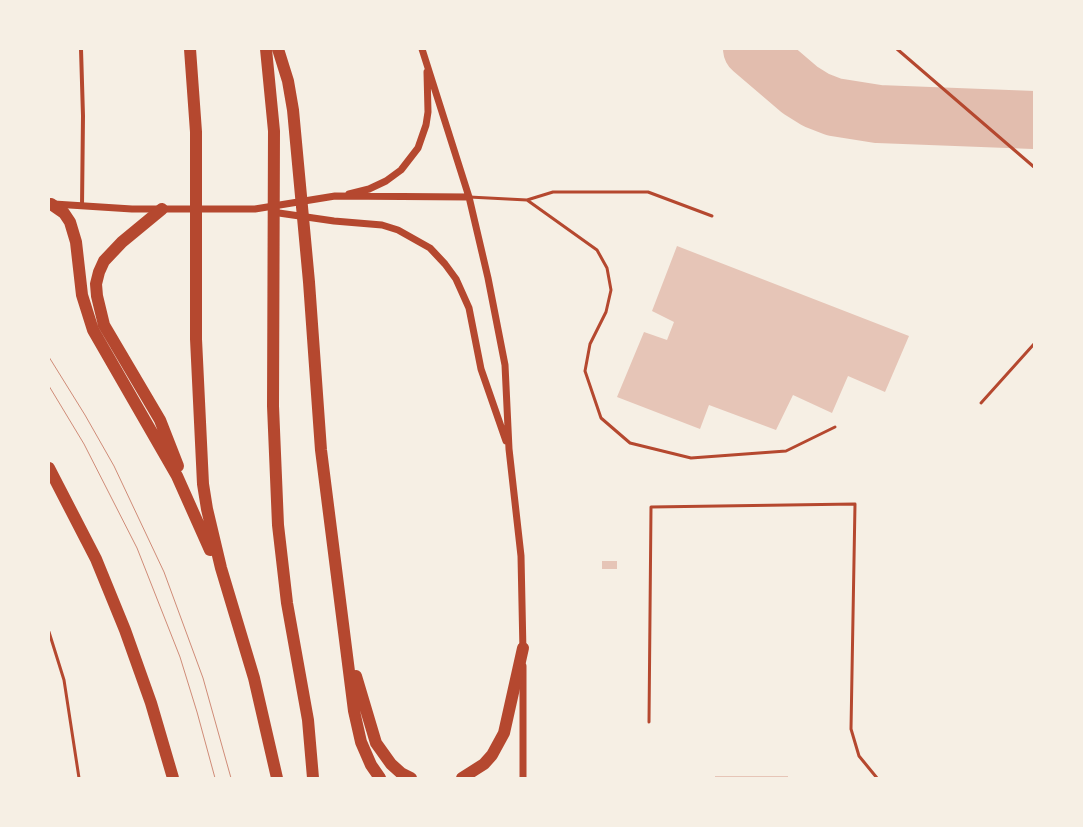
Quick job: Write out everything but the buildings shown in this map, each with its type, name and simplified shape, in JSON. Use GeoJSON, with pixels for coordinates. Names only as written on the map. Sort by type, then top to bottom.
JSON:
{"type":"FeatureCollection","features":[{"type":"Feature","properties":{"kind":"highway"},"geometry":{"type":"LineString","coordinates":[[190,49],[196,132],[198,405],[203,484],[206,509],[221,568],[258,693],[276,778]]}},
{"type":"Feature","properties":{"kind":"highway"},"geometry":{"type":"LineString","coordinates":[[266,49],[274,131],[273,406],[278,525],[287,603],[308,720],[313,778]]}},
{"type":"Feature","properties":{"kind":"highway"},"geometry":{"type":"LineString","coordinates":[[278,49],[288,81],[296,134],[309,282],[321,450],[354,711],[360,742],[380,778]]}},
{"type":"Feature","properties":{"kind":"highway"},"geometry":{"type":"LineString","coordinates":[[50,204],[64,214],[70,222],[76,242],[82,295],[93,330],[160,445],[192,507]]}},
{"type":"Feature","properties":{"kind":"highway"},"geometry":{"type":"LineString","coordinates":[[162,209],[122,242],[104,262],[99,272],[96,284],[99,311],[114,343],[160,420],[169,440],[192,507],[241,632]]}},
{"type":"Feature","properties":{"kind":"highway"},"geometry":{"type":"LineString","coordinates":[[49,468],[96,559],[125,630],[151,703],[172,778]]}},
{"type":"Feature","properties":{"kind":"highway"},"geometry":{"type":"LineString","coordinates":[[346,642],[376,743],[391,764],[401,773],[411,778]]}},
{"type":"Feature","properties":{"kind":"highway"},"geometry":{"type":"LineString","coordinates":[[462,778],[484,764],[492,755],[504,733],[523,648]]}},
{"type":"Feature","properties":{"kind":"street"},"geometry":{"type":"LineString","coordinates":[[81,49],[83,116],[82,206]]}},
{"type":"Feature","properties":{"kind":"street"},"geometry":{"type":"LineString","coordinates":[[422,49],[469,197],[488,278],[505,365],[509,449],[521,556],[523,778]]}},
{"type":"Feature","properties":{"kind":"street"},"geometry":{"type":"LineString","coordinates":[[256,210],[369,189],[386,181],[401,170],[418,148],[426,125],[428,112],[428,92],[425,57]]}},
{"type":"Feature","properties":{"kind":"street"},"geometry":{"type":"LineString","coordinates":[[335,196],[469,197]]}},
{"type":"Feature","properties":{"kind":"street"},"geometry":{"type":"LineString","coordinates":[[50,204],[162,209],[256,210],[334,221],[382,225],[398,230],[430,248],[446,264],[456,279],[469,308],[481,369],[509,449]]}},
{"type":"Feature","properties":{"kind":"lane"},"geometry":{"type":"LineString","coordinates":[[897,49],[1034,167]]}},
{"type":"Feature","properties":{"kind":"lane"},"geometry":{"type":"LineString","coordinates":[[469,197],[528,200],[553,192],[648,192],[712,216]]}},
{"type":"Feature","properties":{"kind":"lane"},"geometry":{"type":"LineString","coordinates":[[528,200],[597,250],[607,268],[611,290],[606,312],[590,344],[585,371],[601,418],[630,443],[691,458],[778,452],[786,451],[835,428]]}},
{"type":"Feature","properties":{"kind":"lane"},"geometry":{"type":"LineString","coordinates":[[981,403],[1034,344]]}},
{"type":"Feature","properties":{"kind":"lane"},"geometry":{"type":"LineString","coordinates":[[649,722],[651,507],[855,504],[851,729],[859,756],[877,778]]}},
{"type":"Feature","properties":{"kind":"lane"},"geometry":{"type":"LineString","coordinates":[[49,632],[64,680],[79,778]]}},
{"type":"Feature","properties":{"kind":"taxiway"},"geometry":{"type":"LineString","coordinates":[[752,49],[800,90],[816,100],[834,107],[878,114],[1034,120]]}},
{"type":"Feature","properties":{"kind":"tram line"},"geometry":{"type":"LineString","coordinates":[[49,357],[85,415],[114,466],[164,572],[203,678],[231,778]]}},
{"type":"Feature","properties":{"kind":"tram line"},"geometry":{"type":"LineString","coordinates":[[49,386],[84,444],[137,548],[180,657],[215,778]]}}]}
